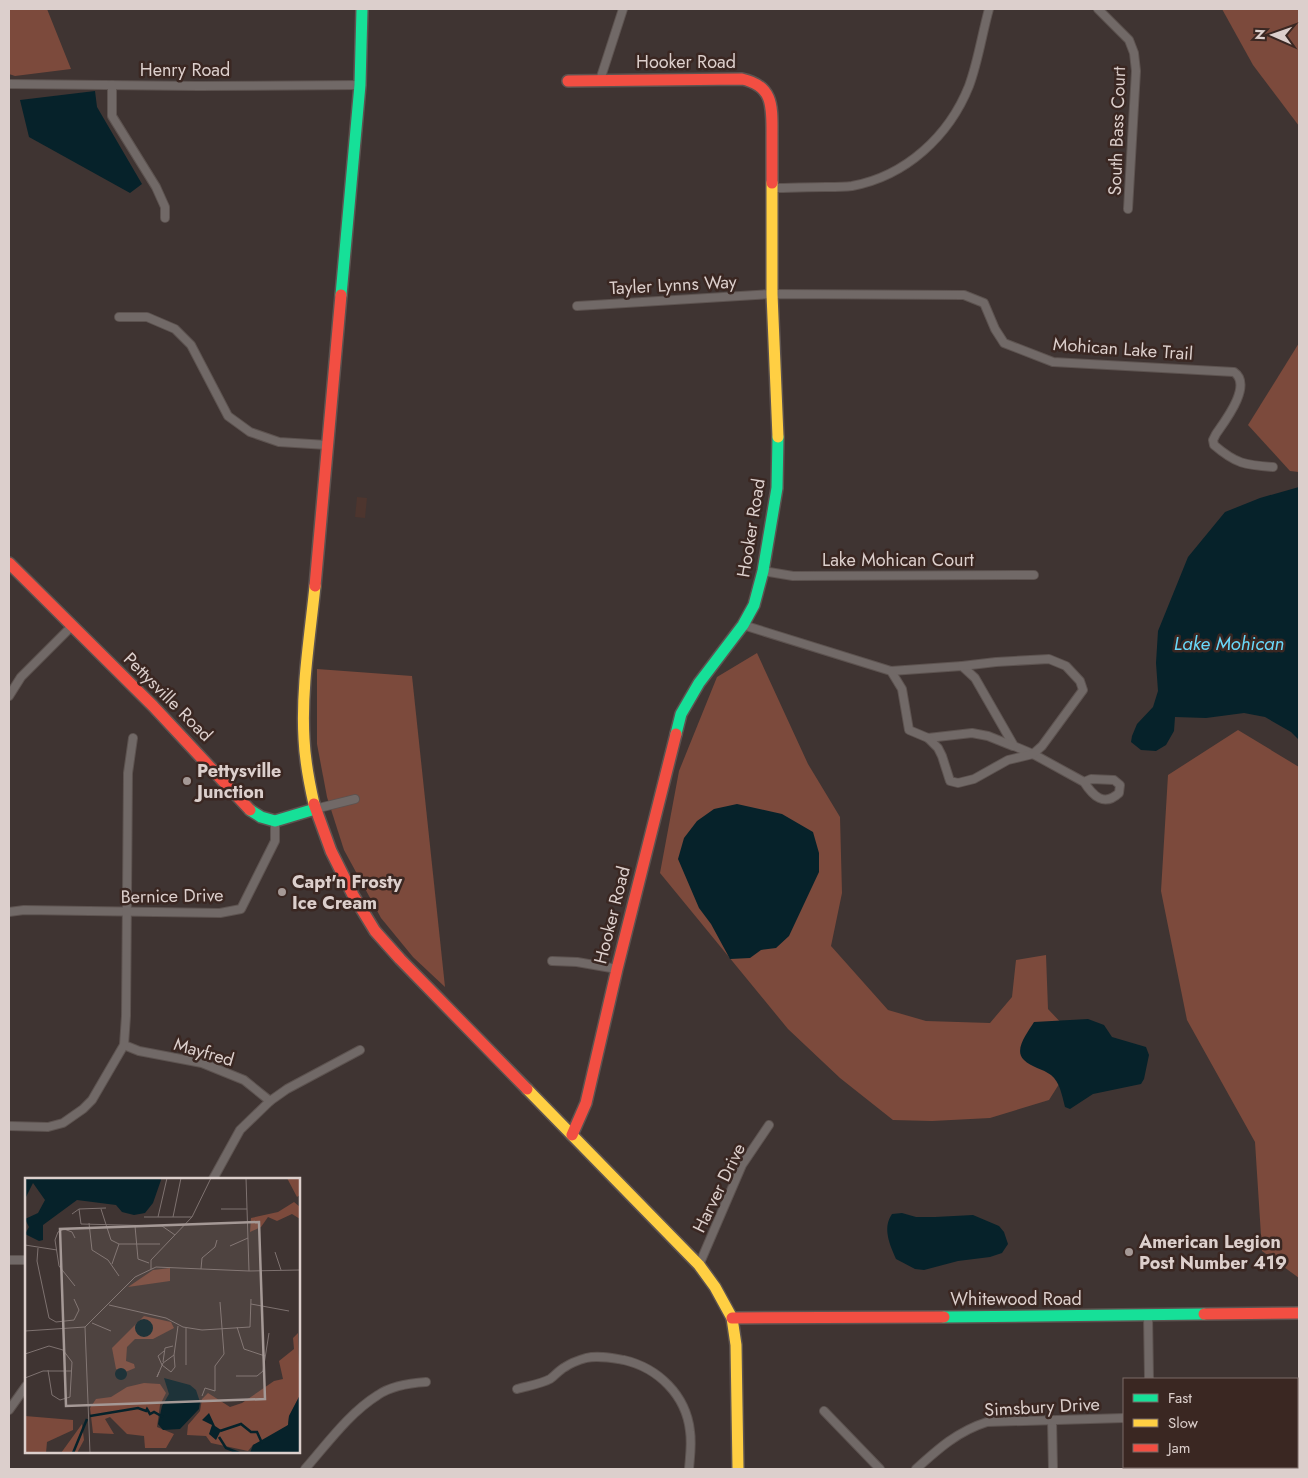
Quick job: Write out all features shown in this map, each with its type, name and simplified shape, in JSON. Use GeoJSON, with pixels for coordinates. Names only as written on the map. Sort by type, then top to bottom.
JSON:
{"type":"FeatureCollection","features":[{"type":"Feature","properties":{"kind":"main road"},"geometry":{"type":"LineString","coordinates":[[362,9],[360,85],[304,705],[307,772],[315,809],[331,851],[353,895],[375,931],[400,960],[699,1265],[715,1287],[732,1318],[736,1345],[738,1469]]}},
{"type":"Feature","properties":{"kind":"main road","name":"Hooker Road"},"geometry":{"type":"LineString","coordinates":[[568,80],[742,78],[759,84],[764,89],[772,106],[772,294],[779,454],[776,496],[763,571],[754,606],[743,625],[699,683],[681,714],[617,969],[586,1103],[572,1135]]}},
{"type":"Feature","properties":{"kind":"main road","name":"Pettysville Road"},"geometry":{"type":"LineString","coordinates":[[9,563],[153,706],[215,770],[249,810],[261,817],[275,821]]}},
{"type":"Feature","properties":{"kind":"main road"},"geometry":{"type":"LineString","coordinates":[[275,821],[315,809]]}},
{"type":"Feature","properties":{"kind":"main road","name":"Whitewood Road"},"geometry":{"type":"LineString","coordinates":[[732,1318],[1299,1313]]}},
{"type":"Feature","properties":{"kind":"street"},"geometry":{"type":"LineString","coordinates":[[600,80],[623,9]]}},
{"type":"Feature","properties":{"kind":"street"},"geometry":{"type":"LineString","coordinates":[[772,188],[851,186],[887,174],[901,167],[931,146],[946,128],[961,104],[970,84],[989,9]]}},
{"type":"Feature","properties":{"kind":"street","name":"South Bass Court"},"geometry":{"type":"LineString","coordinates":[[1098,9],[1129,40],[1134,52],[1136,71],[1128,209]]}},
{"type":"Feature","properties":{"kind":"street","name":"Henry Road"},"geometry":{"type":"LineString","coordinates":[[9,84],[360,85]]}},
{"type":"Feature","properties":{"kind":"street"},"geometry":{"type":"LineString","coordinates":[[112,85],[112,116],[156,187],[165,207],[164,218]]}},
{"type":"Feature","properties":{"kind":"street","name":"Tayler Lynns Way"},"geometry":{"type":"LineString","coordinates":[[577,306],[772,294]]}},
{"type":"Feature","properties":{"kind":"street","name":"Mohican Lake Trail"},"geometry":{"type":"LineString","coordinates":[[772,294],[964,295],[984,303],[994,329],[1004,343],[1053,362],[1234,372],[1238,375],[1240,382],[1238,399],[1216,434],[1213,440],[1214,445],[1246,465],[1273,468]]}},
{"type":"Feature","properties":{"kind":"street"},"geometry":{"type":"LineString","coordinates":[[119,317],[147,317],[175,329],[191,345],[228,416],[250,432],[279,442],[327,445]]}},
{"type":"Feature","properties":{"kind":"street","name":"Lake Mohican Court"},"geometry":{"type":"LineString","coordinates":[[763,571],[793,576],[1034,574]]}},
{"type":"Feature","properties":{"kind":"street"},"geometry":{"type":"LineString","coordinates":[[743,625],[891,671],[1046,658],[1058,661],[1066,666],[1080,681],[1082,692],[1042,746],[1033,754],[1008,760],[965,782],[953,783],[948,778],[938,748],[928,738],[909,730],[902,689],[891,671]]}},
{"type":"Feature","properties":{"kind":"street"},"geometry":{"type":"LineString","coordinates":[[9,696],[21,677],[72,626]]}},
{"type":"Feature","properties":{"kind":"street"},"geometry":{"type":"LineString","coordinates":[[962,666],[975,678],[1014,746]]}},
{"type":"Feature","properties":{"kind":"street"},"geometry":{"type":"LineString","coordinates":[[928,738],[972,733],[988,736],[1033,754],[1084,782]]}},
{"type":"Feature","properties":{"kind":"street"},"geometry":{"type":"LineString","coordinates":[[9,1126],[48,1127],[63,1123],[74,1117],[92,1100],[124,1045],[126,1016],[128,773],[133,738]]}},
{"type":"Feature","properties":{"kind":"street"},"geometry":{"type":"LineString","coordinates":[[315,809],[355,799]]}},
{"type":"Feature","properties":{"kind":"street","name":"Bernice Drive"},"geometry":{"type":"LineString","coordinates":[[9,912],[24,910],[220,913],[240,909],[275,841],[275,821]]}},
{"type":"Feature","properties":{"kind":"street"},"geometry":{"type":"LineString","coordinates":[[552,961],[576,962],[617,969]]}},
{"type":"Feature","properties":{"kind":"street","name":"Mayfred"},"geometry":{"type":"LineString","coordinates":[[124,1045],[139,1051],[202,1063],[244,1080],[270,1101]]}},
{"type":"Feature","properties":{"kind":"street"},"geometry":{"type":"LineString","coordinates":[[215,1178],[240,1130],[270,1101],[287,1089],[360,1050]]}},
{"type":"Feature","properties":{"kind":"street","name":"Harver Drive"},"geometry":{"type":"LineString","coordinates":[[699,1265],[742,1165],[769,1126]]}},
{"type":"Feature","properties":{"kind":"street"},"geometry":{"type":"LineString","coordinates":[[9,1260],[25,1260]]}},
{"type":"Feature","properties":{"kind":"street"},"geometry":{"type":"LineString","coordinates":[[1148,1315],[1149,1378]]}},
{"type":"Feature","properties":{"kind":"street"},"geometry":{"type":"LineString","coordinates":[[517,1389],[549,1380],[564,1367],[588,1358],[613,1358],[638,1364],[652,1370],[675,1393],[682,1404],[690,1429],[689,1469]]}},
{"type":"Feature","properties":{"kind":"street"},"geometry":{"type":"LineString","coordinates":[[305,1469],[350,1418],[379,1394],[408,1384],[426,1382]]}},
{"type":"Feature","properties":{"kind":"street"},"geometry":{"type":"LineString","coordinates":[[9,1410],[25,1387]]}},
{"type":"Feature","properties":{"kind":"street"},"geometry":{"type":"LineString","coordinates":[[824,1411],[880,1469]]}},
{"type":"Feature","properties":{"kind":"street","name":"Simsbury Drive"},"geometry":{"type":"LineString","coordinates":[[916,1469],[944,1444],[973,1426],[987,1422],[1123,1418]]}},
{"type":"Feature","properties":{"kind":"street"},"geometry":{"type":"LineString","coordinates":[[1052,1420],[1053,1469]]}},
{"type":"Feature","properties":{"kind":"shaded area"},"geometry":{"type":"Polygon","coordinates":[[[9,9],[47,9],[71,69],[15,76],[9,74],[9,9]]]}},
{"type":"Feature","properties":{"kind":"shaded area"},"geometry":{"type":"Polygon","coordinates":[[[1222,9],[1299,9],[1299,126],[1253,65],[1222,9]]]}},
{"type":"Feature","properties":{"kind":"shaded area"},"geometry":{"type":"Polygon","coordinates":[[[1299,343],[1299,472],[1290,471],[1248,425],[1299,343]]]}},
{"type":"Feature","properties":{"kind":"shaded area"},"geometry":{"type":"Polygon","coordinates":[[[357,497],[367,498],[365,518],[355,517],[357,497]]]}},
{"type":"Feature","properties":{"kind":"shaded area"},"geometry":{"type":"Polygon","coordinates":[[[757,653],[808,764],[840,817],[842,893],[831,946],[888,1010],[926,1021],[990,1023],[1012,997],[1016,960],[1046,955],[1048,1009],[1083,1046],[1049,1100],[990,1118],[932,1121],[893,1120],[840,1078],[788,1029],[660,873],[679,771],[717,677],[757,653]]]}},
{"type":"Feature","properties":{"kind":"shaded area"},"geometry":{"type":"Polygon","coordinates":[[[317,669],[412,676],[445,987],[413,957],[381,918],[344,850],[327,797],[317,744],[317,669]]]}},
{"type":"Feature","properties":{"kind":"shaded area"},"geometry":{"type":"Polygon","coordinates":[[[1238,730],[1299,767],[1299,1278],[1262,1251],[1255,1142],[1187,1020],[1161,891],[1168,775],[1238,730]]]}},
{"type":"Feature","properties":{"kind":"water"},"geometry":{"type":"Polygon","coordinates":[[[95,91],[97,107],[142,184],[130,193],[29,137],[20,100],[95,91]]]}},
{"type":"Feature","properties":{"kind":"water","name":"Lake Mohican"},"geometry":{"type":"Polygon","coordinates":[[[1299,487],[1299,740],[1291,732],[1265,717],[1244,713],[1206,718],[1175,717],[1174,731],[1166,745],[1156,751],[1141,750],[1131,742],[1132,736],[1137,724],[1153,707],[1158,691],[1156,663],[1158,631],[1188,557],[1225,512],[1260,498],[1299,487]]]}},
{"type":"Feature","properties":{"kind":"water"},"geometry":{"type":"Polygon","coordinates":[[[737,804],[782,814],[813,832],[819,853],[819,872],[789,936],[776,948],[761,950],[750,958],[730,959],[711,924],[699,908],[678,859],[684,838],[697,821],[714,809],[737,804]]]}},
{"type":"Feature","properties":{"kind":"water"},"geometry":{"type":"Polygon","coordinates":[[[1088,1019],[1104,1025],[1112,1037],[1146,1047],[1149,1055],[1144,1079],[1141,1084],[1093,1094],[1070,1109],[1065,1107],[1057,1081],[1048,1073],[1024,1060],[1021,1056],[1021,1046],[1034,1022],[1088,1019]]]}},
{"type":"Feature","properties":{"kind":"water"},"geometry":{"type":"Polygon","coordinates":[[[902,1213],[916,1217],[973,1215],[999,1226],[1004,1232],[1008,1244],[1002,1253],[990,1257],[958,1261],[924,1270],[915,1269],[896,1259],[888,1236],[889,1219],[892,1214],[902,1213]]]}},
{"type":"Feature","properties":{"kind":"traffic: fast"},"geometry":{"type":"LineString","coordinates":[[341,295],[360,85],[362,9]]}},
{"type":"Feature","properties":{"kind":"traffic: fast"},"geometry":{"type":"LineString","coordinates":[[676,734],[681,714],[699,683],[743,625],[754,605],[763,571],[777,488],[778,437]]}},
{"type":"Feature","properties":{"kind":"traffic: fast"},"geometry":{"type":"LineString","coordinates":[[250,810],[261,817],[275,821],[315,809]]}},
{"type":"Feature","properties":{"kind":"traffic: fast"},"geometry":{"type":"LineString","coordinates":[[944,1317],[1204,1314]]}},
{"type":"Feature","properties":{"kind":"traffic: slow"},"geometry":{"type":"LineString","coordinates":[[772,183],[772,294],[778,437]]}},
{"type":"Feature","properties":{"kind":"traffic: slow"},"geometry":{"type":"LineString","coordinates":[[314,804],[306,763],[303,720],[306,662],[315,586]]}},
{"type":"Feature","properties":{"kind":"traffic: slow"},"geometry":{"type":"LineString","coordinates":[[527,1089],[699,1265],[715,1287],[732,1318],[736,1345],[738,1469]]}},
{"type":"Feature","properties":{"kind":"traffic: jam"},"geometry":{"type":"LineString","coordinates":[[568,81],[742,79],[752,82],[766,92],[771,107],[772,183]]}},
{"type":"Feature","properties":{"kind":"traffic: jam"},"geometry":{"type":"LineString","coordinates":[[315,586],[341,295]]}},
{"type":"Feature","properties":{"kind":"traffic: jam"},"geometry":{"type":"LineString","coordinates":[[9,563],[153,706],[250,810]]}},
{"type":"Feature","properties":{"kind":"traffic: jam"},"geometry":{"type":"LineString","coordinates":[[572,1135],[586,1103],[617,969],[676,734]]}},
{"type":"Feature","properties":{"kind":"traffic: jam"},"geometry":{"type":"LineString","coordinates":[[314,804],[331,851],[353,895],[375,931],[527,1089]]}},
{"type":"Feature","properties":{"kind":"traffic: jam"},"geometry":{"type":"LineString","coordinates":[[1204,1314],[1299,1313]]}},
{"type":"Feature","properties":{"kind":"traffic: jam"},"geometry":{"type":"LineString","coordinates":[[732,1318],[944,1317]]}},
{"type":"Feature","properties":{"kind":"place","name":"Pettysville Junction"},"geometry":{"type":"Point","coordinates":[187,781]}},
{"type":"Feature","properties":{"kind":"place","name":"Capt'n Frosty Ice Cream"},"geometry":{"type":"Point","coordinates":[282,892]}},
{"type":"Feature","properties":{"kind":"place","name":"American Legion Post Number 419"},"geometry":{"type":"Point","coordinates":[1129,1252]}}]}
